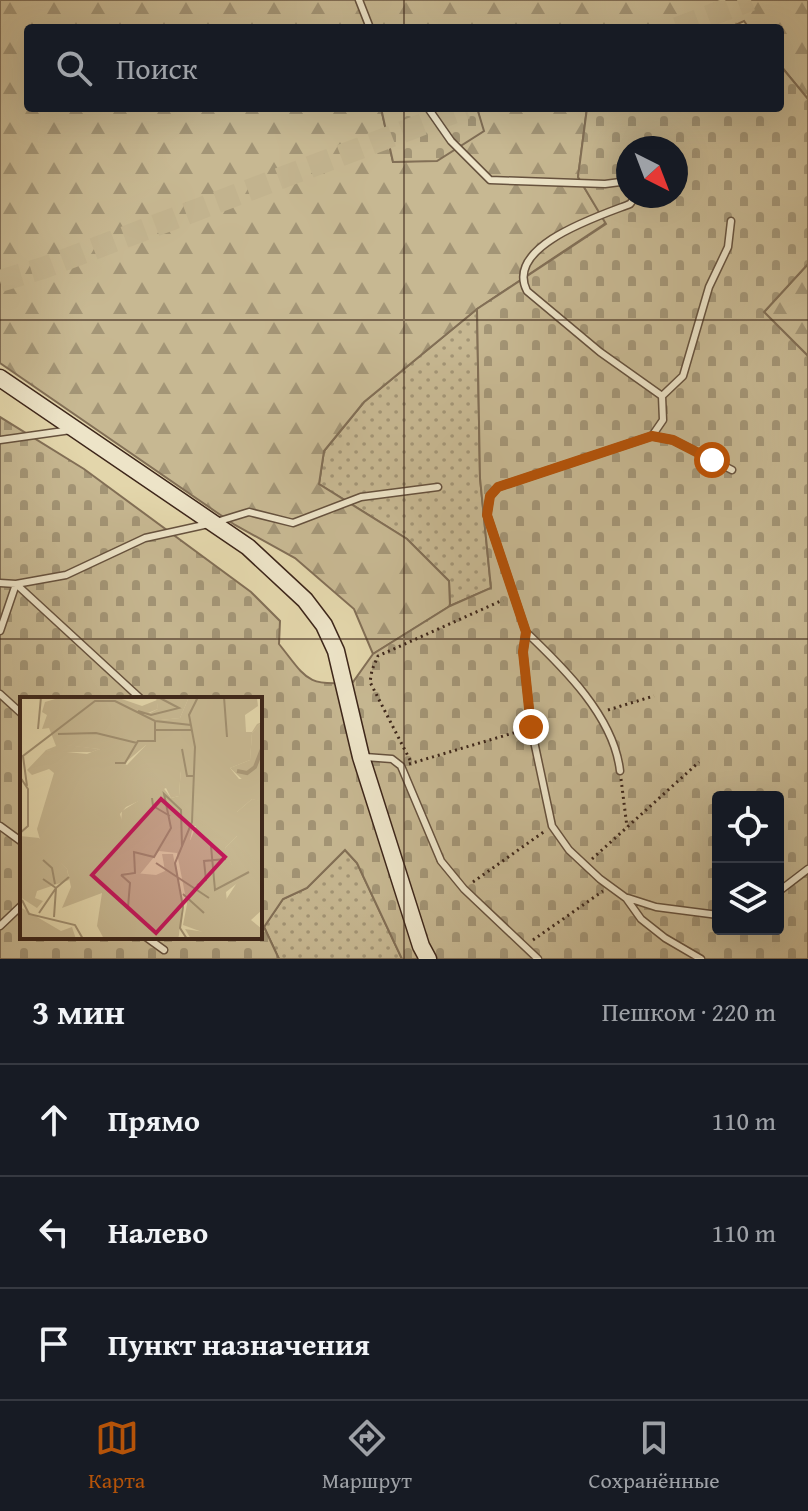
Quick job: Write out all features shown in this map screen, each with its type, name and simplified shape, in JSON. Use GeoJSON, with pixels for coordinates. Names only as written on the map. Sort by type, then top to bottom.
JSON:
{"type":"FeatureCollection","features":[{"type":"Feature","properties":{"kind":"street"},"geometry":{"type":"LineString","coordinates":[[0,378],[79,429],[278,572],[324,625],[336,651],[361,757],[428,959]]}},
{"type":"Feature","properties":{"kind":"lane"},"geometry":{"type":"LineString","coordinates":[[359,0],[368,24]]}},
{"type":"Feature","properties":{"kind":"lane"},"geometry":{"type":"LineString","coordinates":[[431,112],[451,141],[490,180],[616,183]]}},
{"type":"Feature","properties":{"kind":"lane"},"geometry":{"type":"LineString","coordinates":[[621,208],[554,237],[524,267],[523,284],[527,291],[600,352],[662,396]]}},
{"type":"Feature","properties":{"kind":"lane"},"geometry":{"type":"LineString","coordinates":[[652,436],[663,420],[662,396],[683,376],[709,287],[728,247],[731,221]]}},
{"type":"Feature","properties":{"kind":"lane"},"geometry":{"type":"LineString","coordinates":[[0,440],[79,429]]}},
{"type":"Feature","properties":{"kind":"lane"},"geometry":{"type":"LineString","coordinates":[[620,771],[613,738],[599,713],[526,632],[487,515],[490,496],[498,487],[652,436],[673,440],[732,470]]}},
{"type":"Feature","properties":{"kind":"lane"},"geometry":{"type":"LineString","coordinates":[[0,583],[16,584],[66,575],[145,538],[249,512],[293,523],[361,497],[438,487]]}},
{"type":"Feature","properties":{"kind":"lane"},"geometry":{"type":"LineString","coordinates":[[0,631],[16,584]]}},
{"type":"Feature","properties":{"kind":"lane"},"geometry":{"type":"LineString","coordinates":[[16,584],[139,697]]}},
{"type":"Feature","properties":{"kind":"lane"},"geometry":{"type":"LineString","coordinates":[[526,632],[523,652],[531,727],[552,826],[569,850],[609,887],[626,898],[656,907],[712,914]]}},
{"type":"Feature","properties":{"kind":"lane"},"geometry":{"type":"LineString","coordinates":[[0,694],[20,712]]}},
{"type":"Feature","properties":{"kind":"lane"},"geometry":{"type":"LineString","coordinates":[[361,757],[392,759],[401,766],[441,861],[464,889],[538,959]]}},
{"type":"Feature","properties":{"kind":"lane"},"geometry":{"type":"LineString","coordinates":[[0,826],[20,841]]}},
{"type":"Feature","properties":{"kind":"lane"},"geometry":{"type":"LineString","coordinates":[[784,887],[808,869]]}},
{"type":"Feature","properties":{"kind":"lane"},"geometry":{"type":"LineString","coordinates":[[626,898],[641,919],[665,938],[701,959]]}},
{"type":"Feature","properties":{"kind":"lane"},"geometry":{"type":"LineString","coordinates":[[0,926],[20,907]]}},
{"type":"Feature","properties":{"kind":"lane"},"geometry":{"type":"LineString","coordinates":[[149,939],[164,950]]}},
{"type":"Feature","properties":{"kind":"path"},"geometry":{"type":"LineString","coordinates":[[412,763],[370,682],[378,656],[514,595]]}},
{"type":"Feature","properties":{"kind":"path"},"geometry":{"type":"LineString","coordinates":[[599,713],[654,696]]}},
{"type":"Feature","properties":{"kind":"path"},"geometry":{"type":"LineString","coordinates":[[401,766],[531,727]]}},
{"type":"Feature","properties":{"kind":"path"},"geometry":{"type":"LineString","coordinates":[[586,865],[699,762]]}},
{"type":"Feature","properties":{"kind":"path"},"geometry":{"type":"LineString","coordinates":[[620,771],[627,827]]}},
{"type":"Feature","properties":{"kind":"path"},"geometry":{"type":"LineString","coordinates":[[464,889],[552,826]]}},
{"type":"Feature","properties":{"kind":"path"},"geometry":{"type":"LineString","coordinates":[[524,946],[609,887]]}},
{"type":"Feature","properties":{"kind":"green space"},"geometry":{"type":"Polygon","coordinates":[[[0,0],[808,0],[808,99],[784,70],[784,24],[746,24],[744,21],[738,24],[24,24],[24,112],[382,112],[393,162],[437,160],[483,131],[478,112],[586,112],[578,177],[606,223],[477,309],[364,402],[324,451],[319,484],[407,539],[449,581],[450,606],[373,654],[354,609],[295,558],[235,525],[0,363],[0,0]]]}},
{"type":"Feature","properties":{"kind":"green space"},"geometry":{"type":"Polygon","coordinates":[[[784,70],[808,99],[808,264],[764,312],[808,356],[808,959],[402,959],[357,863],[345,850],[307,888],[283,899],[264,927],[279,959],[0,959],[0,417],[84,469],[251,592],[280,621],[279,644],[302,673],[326,683],[353,682],[373,654],[450,606],[491,588],[480,478],[477,309],[606,224],[578,177],[586,112],[784,112],[784,70]]]}},
{"type":"Feature","properties":{"kind":"green space"},"geometry":{"type":"Polygon","coordinates":[[[382,112],[478,112],[484,131],[437,161],[393,162],[382,112]]]}},
{"type":"Feature","properties":{"kind":"green space"},"geometry":{"type":"Polygon","coordinates":[[[808,264],[808,356],[764,312],[808,264]]]}},
{"type":"Feature","properties":{"kind":"green space"},"geometry":{"type":"Polygon","coordinates":[[[477,309],[480,478],[491,588],[450,606],[449,581],[407,539],[319,484],[324,451],[364,402],[477,309]]]}},
{"type":"Feature","properties":{"kind":"green space"},"geometry":{"type":"Polygon","coordinates":[[[345,850],[357,863],[402,959],[279,959],[264,927],[283,899],[307,888],[345,850]]]}},
{"type":"Feature","properties":{"kind":"tunnel"},"geometry":{"type":"LineString","coordinates":[[688,24],[751,0]]}},
{"type":"Feature","properties":{"kind":"tunnel"},"geometry":{"type":"LineString","coordinates":[[0,281],[43,268],[455,112]]}},
{"type":"Feature","properties":{"kind":"route"},"geometry":{"type":"LineString","coordinates":[[531,727],[523,652],[526,632],[487,515],[490,496],[498,487],[652,436],[673,440],[712,460]]}}]}
